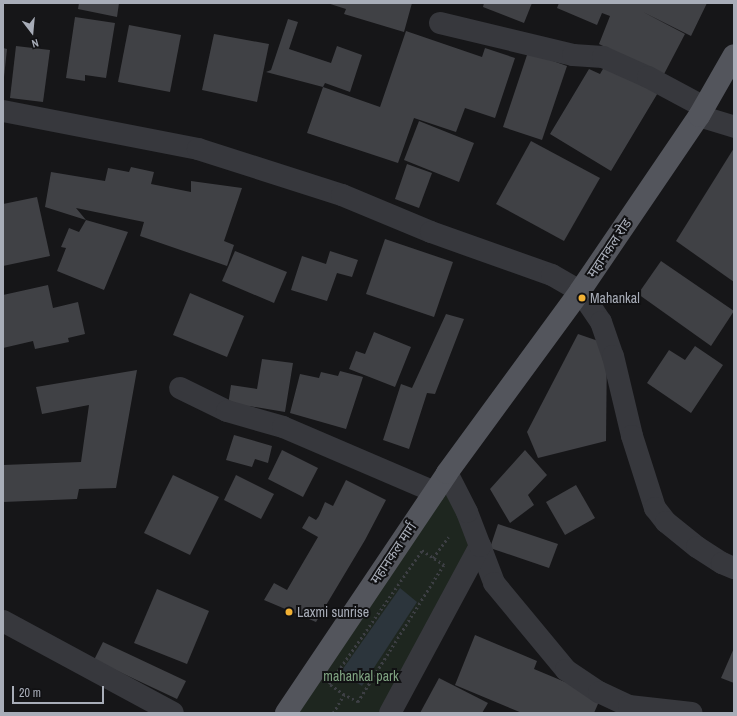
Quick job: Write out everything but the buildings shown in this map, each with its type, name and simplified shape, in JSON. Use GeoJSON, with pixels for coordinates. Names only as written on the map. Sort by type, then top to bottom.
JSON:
{"type":"FeatureCollection","features":[{"type":"Feature","properties":{"kind":"main road","name":"महानकल रोड"},"geometry":{"type":"LineString","coordinates":[[447,473],[580,291],[702,112],[734,54]]}},
{"type":"Feature","properties":{"kind":"main road","name":"महानकल मार्ग"},"geometry":{"type":"LineString","coordinates":[[286,713],[447,473]]}},
{"type":"Feature","properties":{"kind":"street"},"geometry":{"type":"LineString","coordinates":[[440,23],[573,55],[603,57],[648,77],[702,112],[734,128]]}},
{"type":"Feature","properties":{"kind":"street"},"geometry":{"type":"LineString","coordinates":[[3,111],[198,149],[342,195],[431,232],[552,275],[580,291],[601,322],[613,356],[632,436],[656,508],[666,522],[697,547],[722,564],[734,568]]}},
{"type":"Feature","properties":{"kind":"street"},"geometry":{"type":"LineString","coordinates":[[180,388],[227,411],[283,427],[435,492]]}},
{"type":"Feature","properties":{"kind":"street"},"geometry":{"type":"LineString","coordinates":[[447,473],[467,512],[494,583],[566,670],[599,692],[629,706],[692,713]]}},
{"type":"Feature","properties":{"kind":"street"},"geometry":{"type":"LineString","coordinates":[[390,713],[480,546]]}},
{"type":"Feature","properties":{"kind":"street"},"geometry":{"type":"LineString","coordinates":[[3,621],[173,713]]}},
{"type":"Feature","properties":{"kind":"path"},"geometry":{"type":"LineString","coordinates":[[422,550],[444,564],[358,702],[344,695],[329,684],[422,550]]}},
{"type":"Feature","properties":{"kind":"path"},"geometry":{"type":"LineString","coordinates":[[333,713],[344,695]]}},
{"type":"Feature","properties":{"kind":"green space","name":"mahankal park"},"geometry":{"type":"Polygon","coordinates":[[[446,483],[477,541],[383,713],[290,713],[446,483]]]}},
{"type":"Feature","properties":{"kind":"shaded area"},"geometry":{"type":"Polygon","coordinates":[[[400,588],[417,602],[362,686],[340,673],[400,588]]]}},
{"type":"Feature","properties":{"kind":"place","name":"Mahankal"},"geometry":{"type":"Point","coordinates":[582,298]}},
{"type":"Feature","properties":{"kind":"place","name":"Laxmi sunrise"},"geometry":{"type":"Point","coordinates":[289,612]}}]}
